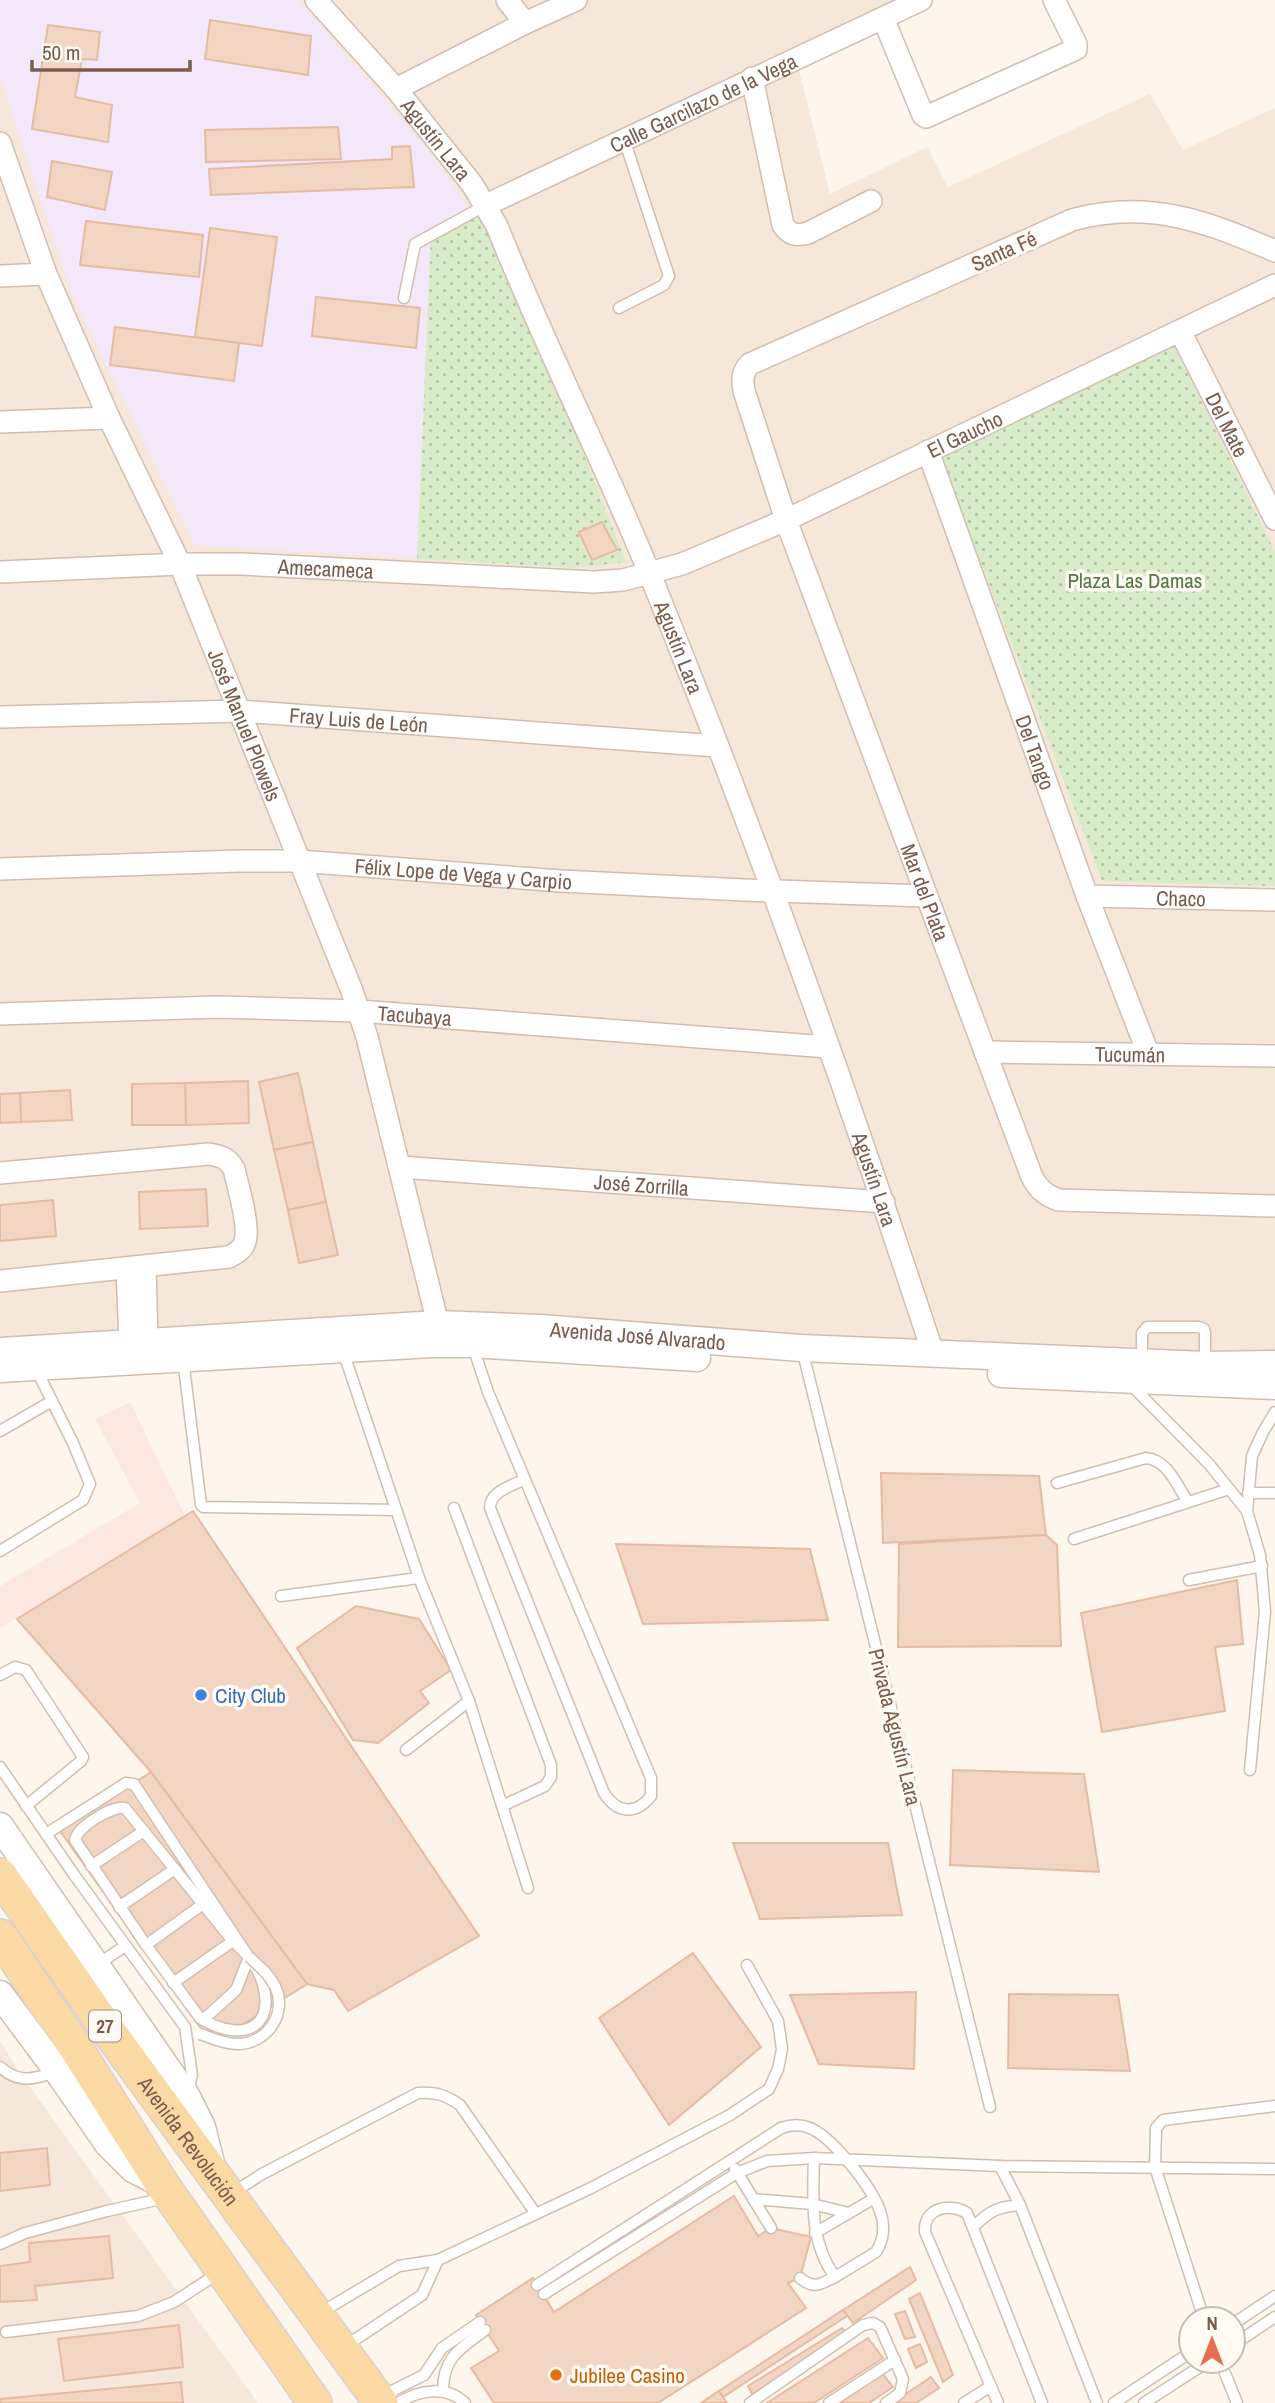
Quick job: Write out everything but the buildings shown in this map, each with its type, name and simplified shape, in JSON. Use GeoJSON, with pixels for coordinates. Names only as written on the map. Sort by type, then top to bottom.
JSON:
{"type":"FeatureCollection","features":[{"type":"Feature","properties":{"kind":"main road","name":"Avenida Revolución"},"geometry":{"type":"LineString","coordinates":[[0,1875],[109,2032],[317,2315],[385,2401]]}},
{"type":"Feature","properties":{"kind":"main road","name":"Avenida Revolución"},"geometry":{"type":"LineString","coordinates":[[0,1936],[78,2051],[167,2191],[315,2403]]}},
{"type":"Feature","properties":{"kind":"street","name":"Agustín Lara"},"geometry":{"type":"LineString","coordinates":[[316,0],[396,89],[486,205],[650,574],[775,891],[884,1202],[933,1362]]}},
{"type":"Feature","properties":{"kind":"street"},"geometry":{"type":"LineString","coordinates":[[506,0],[525,23]]}},
{"type":"Feature","properties":{"kind":"street"},"geometry":{"type":"LineString","coordinates":[[396,89],[576,0]]}},
{"type":"Feature","properties":{"kind":"street","name":"Calle Garcilazo de la Vega"},"geometry":{"type":"LineString","coordinates":[[486,205],[921,0]]}},
{"type":"Feature","properties":{"kind":"street"},"geometry":{"type":"LineString","coordinates":[[883,18],[926,117],[1076,49],[1054,0]]}},
{"type":"Feature","properties":{"kind":"street"},"geometry":{"type":"LineString","coordinates":[[752,78],[783,225],[788,232],[797,236],[808,233],[871,201]]}},
{"type":"Feature","properties":{"kind":"street","name":"José Manuel Plowels"},"geometry":{"type":"LineString","coordinates":[[0,143],[46,274],[109,418],[180,564],[359,1011],[438,1324]]}},
{"type":"Feature","properties":{"kind":"street","name":"Santa Fé"},"geometry":{"type":"LineString","coordinates":[[744,369],[1072,220],[1101,212],[1137,211],[1184,217],[1231,232],[1275,251]]}},
{"type":"Feature","properties":{"kind":"street"},"geometry":{"type":"LineString","coordinates":[[0,276],[46,274]]}},
{"type":"Feature","properties":{"kind":"street","name":"El Gaucho"},"geometry":{"type":"LineString","coordinates":[[650,574],[682,564],[786,520],[1275,285]]}},
{"type":"Feature","properties":{"kind":"street","name":"Del Mate"},"geometry":{"type":"LineString","coordinates":[[1180,331],[1275,519]]}},
{"type":"Feature","properties":{"kind":"street","name":"Mar del Plata"},"geometry":{"type":"LineString","coordinates":[[744,369],[744,391],[786,520],[1032,1177],[1039,1189],[1047,1196],[1059,1200],[1275,1206]]}},
{"type":"Feature","properties":{"kind":"street"},"geometry":{"type":"LineString","coordinates":[[0,422],[109,418]]}},
{"type":"Feature","properties":{"kind":"street","name":"Del Tango"},"geometry":{"type":"LineString","coordinates":[[928,451],[1087,896],[1148,1053]]}},
{"type":"Feature","properties":{"kind":"street","name":"Amecameca"},"geometry":{"type":"LineString","coordinates":[[0,572],[180,564],[330,568],[594,582],[623,580],[650,574]]}},
{"type":"Feature","properties":{"kind":"street","name":"Fray Luis de León"},"geometry":{"type":"LineString","coordinates":[[0,717],[240,710],[717,746]]}},
{"type":"Feature","properties":{"kind":"street","name":"Félix Lope de Vega y Carpio"},"geometry":{"type":"LineString","coordinates":[[0,869],[239,860],[299,861],[561,881],[926,896]]}},
{"type":"Feature","properties":{"kind":"street","name":"Chaco"},"geometry":{"type":"LineString","coordinates":[[1087,896],[1275,900]]}},
{"type":"Feature","properties":{"kind":"street","name":"Tacubaya"},"geometry":{"type":"LineString","coordinates":[[0,1014],[216,1007],[359,1011],[828,1047]]}},
{"type":"Feature","properties":{"kind":"street","name":"Tucumán"},"geometry":{"type":"LineString","coordinates":[[985,1052],[1275,1056]]}},
{"type":"Feature","properties":{"kind":"street"},"geometry":{"type":"LineString","coordinates":[[0,1173],[209,1154],[220,1156],[229,1160],[234,1169],[246,1231],[245,1243],[239,1252],[229,1256],[0,1282]]}},
{"type":"Feature","properties":{"kind":"street","name":"José Zorrilla"},"geometry":{"type":"LineString","coordinates":[[400,1167],[884,1202]]}},
{"type":"Feature","properties":{"kind":"street"},"geometry":{"type":"LineString","coordinates":[[136,1267],[139,1342]]}},
{"type":"Feature","properties":{"kind":"street","name":"Avenida José Alvarado"},"geometry":{"type":"LineString","coordinates":[[338,1338],[438,1324],[470,1334]]}},
{"type":"Feature","properties":{"kind":"street","name":"Avenida José Alvarado"},"geometry":{"type":"LineString","coordinates":[[0,1351],[31,1358],[338,1338],[470,1334],[803,1356],[1134,1371],[1275,1386]]}},
{"type":"Feature","properties":{"kind":"street","name":"Avenida José Alvarado"},"geometry":{"type":"LineString","coordinates":[[0,1369],[31,1358],[139,1342],[182,1349]]}},
{"type":"Feature","properties":{"kind":"street","name":"Avenida José Alvarado"},"geometry":{"type":"LineString","coordinates":[[933,1362],[1109,1361],[1134,1371],[1205,1364],[1275,1364]]}},
{"type":"Feature","properties":{"kind":"street"},"geometry":{"type":"LineString","coordinates":[[0,1826],[187,2097],[202,2127],[221,2185]]}},
{"type":"Feature","properties":{"kind":"street"},"geometry":{"type":"LineString","coordinates":[[0,1994],[108,2144],[133,2169],[167,2191]]}},
{"type":"Feature","properties":{"kind":"lane"},"geometry":{"type":"LineString","coordinates":[[619,308],[664,285],[669,276],[624,139]]}},
{"type":"Feature","properties":{"kind":"lane"},"geometry":{"type":"LineString","coordinates":[[404,298],[415,244],[486,205]]}},
{"type":"Feature","properties":{"kind":"lane"},"geometry":{"type":"LineString","coordinates":[[1205,1364],[1204,1329],[1147,1327],[1142,1333],[1134,1371],[1247,1511]]}},
{"type":"Feature","properties":{"kind":"lane"},"geometry":{"type":"LineString","coordinates":[[470,1334],[488,1392],[525,1479],[651,1778],[651,1796],[639,1807],[623,1809],[615,1806],[604,1793],[490,1508],[496,1494],[525,1479]]}},
{"type":"Feature","properties":{"kind":"lane"},"geometry":{"type":"LineString","coordinates":[[338,1338],[363,1405],[419,1578],[469,1702],[528,1888]]}},
{"type":"Feature","properties":{"kind":"lane"},"geometry":{"type":"LineString","coordinates":[[182,1349],[203,1507],[396,1510]]}},
{"type":"Feature","properties":{"kind":"lane","name":"Privada Agustín Lara"},"geometry":{"type":"LineString","coordinates":[[803,1356],[990,2107]]}},
{"type":"Feature","properties":{"kind":"lane"},"geometry":{"type":"LineString","coordinates":[[0,1551],[83,1500],[88,1492],[88,1477],[31,1358]]}},
{"type":"Feature","properties":{"kind":"lane"},"geometry":{"type":"LineString","coordinates":[[0,1431],[52,1401]]}},
{"type":"Feature","properties":{"kind":"lane"},"geometry":{"type":"LineString","coordinates":[[1250,1770],[1265,1612],[1262,1566],[1247,1511],[1248,1493],[1252,1456],[1275,1412]]}},
{"type":"Feature","properties":{"kind":"lane"},"geometry":{"type":"LineString","coordinates":[[1057,1483],[1146,1458],[1155,1459],[1163,1464],[1188,1502]]}},
{"type":"Feature","properties":{"kind":"lane"},"geometry":{"type":"LineString","coordinates":[[1074,1539],[1229,1489]]}},
{"type":"Feature","properties":{"kind":"lane"},"geometry":{"type":"LineString","coordinates":[[1248,1493],[1275,1493]]}},
{"type":"Feature","properties":{"kind":"lane"},"geometry":{"type":"LineString","coordinates":[[454,1508],[551,1765],[551,1777],[545,1786],[502,1806]]}},
{"type":"Feature","properties":{"kind":"lane"},"geometry":{"type":"LineString","coordinates":[[1189,1580],[1262,1566]]}},
{"type":"Feature","properties":{"kind":"lane"},"geometry":{"type":"LineString","coordinates":[[281,1595],[419,1578]]}},
{"type":"Feature","properties":{"kind":"lane"},"geometry":{"type":"LineString","coordinates":[[0,1675],[15,1667],[26,1670],[83,1757],[26,1806]]}},
{"type":"Feature","properties":{"kind":"lane"},"geometry":{"type":"LineString","coordinates":[[406,1750],[469,1702]]}},
{"type":"Feature","properties":{"kind":"lane"},"geometry":{"type":"LineString","coordinates":[[0,1767],[46,1835],[125,1946],[185,2026],[200,2034],[239,2044],[252,2042],[262,2036],[275,2022],[279,2003],[276,1989],[264,1970],[249,1957],[233,1941],[125,1808],[112,1809],[75,1836],[76,1844],[173,1983],[203,2020],[229,2030],[248,2029],[256,2024],[268,1999],[258,1971],[134,1784],[125,1783],[46,1835]]}},
{"type":"Feature","properties":{"kind":"lane"},"geometry":{"type":"LineString","coordinates":[[91,1866],[144,1831]]}},
{"type":"Feature","properties":{"kind":"lane"},"geometry":{"type":"LineString","coordinates":[[119,1907],[175,1869]]}},
{"type":"Feature","properties":{"kind":"lane"},"geometry":{"type":"LineString","coordinates":[[146,1945],[203,1904]]}},
{"type":"Feature","properties":{"kind":"lane"},"geometry":{"type":"LineString","coordinates":[[173,1983],[233,1941]]}},
{"type":"Feature","properties":{"kind":"lane"},"geometry":{"type":"LineString","coordinates":[[97,1965],[125,1946]]}},
{"type":"Feature","properties":{"kind":"lane"},"geometry":{"type":"LineString","coordinates":[[203,2020],[236,1990],[249,1957]]}},
{"type":"Feature","properties":{"kind":"lane"},"geometry":{"type":"LineString","coordinates":[[317,2315],[399,2266],[438,2260],[536,2214],[730,2115],[769,2089],[778,2069],[782,2049],[778,2021],[747,1965]]}},
{"type":"Feature","properties":{"kind":"lane"},"geometry":{"type":"LineString","coordinates":[[185,2026],[192,2074],[187,2097]]}},
{"type":"Feature","properties":{"kind":"lane"},"geometry":{"type":"LineString","coordinates":[[0,2067],[13,2077],[29,2080],[58,2072]]}},
{"type":"Feature","properties":{"kind":"lane"},"geometry":{"type":"LineString","coordinates":[[221,2185],[261,2174],[418,2093],[432,2092],[447,2095],[460,2105],[536,2214]]}},
{"type":"Feature","properties":{"kind":"lane"},"geometry":{"type":"LineString","coordinates":[[1199,2305],[1155,2167],[1156,2128],[1163,2120],[1275,2106]]}},
{"type":"Feature","properties":{"kind":"lane"},"geometry":{"type":"LineString","coordinates":[[800,2278],[808,2285],[817,2285],[876,2252],[883,2240],[883,2227],[880,2211],[849,2160],[815,2130],[796,2125],[781,2128],[729,2161],[540,2290],[737,2174],[767,2161],[814,2158],[849,2160],[1000,2165],[1275,2169]]}},
{"type":"Feature","properties":{"kind":"lane"},"geometry":{"type":"LineString","coordinates":[[814,2158],[812,2204],[815,2232],[822,2257],[835,2277]]}},
{"type":"Feature","properties":{"kind":"lane"},"geometry":{"type":"LineString","coordinates":[[729,2161],[771,2228]]}},
{"type":"Feature","properties":{"kind":"lane"},"geometry":{"type":"LineString","coordinates":[[1000,2165],[1020,2205],[1097,2403]]}},
{"type":"Feature","properties":{"kind":"lane"},"geometry":{"type":"LineString","coordinates":[[0,2244],[25,2233],[107,2211],[167,2191]]}},
{"type":"Feature","properties":{"kind":"lane"},"geometry":{"type":"LineString","coordinates":[[753,2199],[812,2204],[849,2213]]}},
{"type":"Feature","properties":{"kind":"lane"},"geometry":{"type":"LineString","coordinates":[[815,2232],[873,2199]]}},
{"type":"Feature","properties":{"kind":"lane"},"geometry":{"type":"LineString","coordinates":[[973,2227],[989,2211],[1020,2205]]}},
{"type":"Feature","properties":{"kind":"lane"},"geometry":{"type":"LineString","coordinates":[[998,2403],[925,2231],[927,2218],[935,2210],[944,2207],[967,2213],[1042,2403]]}},
{"type":"Feature","properties":{"kind":"lane"},"geometry":{"type":"LineString","coordinates":[[342,2348],[422,2295],[438,2260]]}},
{"type":"Feature","properties":{"kind":"lane"},"geometry":{"type":"LineString","coordinates":[[6,2332],[138,2316],[174,2302],[223,2271]]}},
{"type":"Feature","properties":{"kind":"lane"},"geometry":{"type":"LineString","coordinates":[[1255,2330],[1249,2313],[1275,2296]]}},
{"type":"Feature","properties":{"kind":"lane"},"geometry":{"type":"LineString","coordinates":[[1247,2335],[1275,2317]]}},
{"type":"Feature","properties":{"kind":"lane"},"geometry":{"type":"LineString","coordinates":[[750,2403],[863,2325],[873,2323],[880,2327],[903,2379],[900,2393],[886,2403]]}},
{"type":"Feature","properties":{"kind":"lane"},"geometry":{"type":"LineString","coordinates":[[385,2401],[424,2375],[442,2348],[483,2326],[449,2360],[443,2377],[443,2391]]}},
{"type":"Feature","properties":{"kind":"lane"},"geometry":{"type":"LineString","coordinates":[[829,2403],[895,2360]]}},
{"type":"Feature","properties":{"kind":"lane"},"geometry":{"type":"LineString","coordinates":[[1114,2403],[1177,2361]]}},
{"type":"Feature","properties":{"kind":"lane"},"geometry":{"type":"LineString","coordinates":[[1174,2363],[1180,2380]]}},
{"type":"Feature","properties":{"kind":"lane"},"geometry":{"type":"LineString","coordinates":[[1139,2386],[1145,2402],[1188,2375]]}},
{"type":"Feature","properties":{"kind":"lane"},"geometry":{"type":"LineString","coordinates":[[1226,2375],[1237,2403]]}},
{"type":"Feature","properties":{"kind":"lane"},"geometry":{"type":"LineString","coordinates":[[964,2403],[990,2386]]}},
{"type":"Feature","properties":{"kind":"lane"},"geometry":{"type":"LineString","coordinates":[[385,2401],[419,2392],[443,2391],[458,2396],[465,2403]]}},
{"type":"Feature","properties":{"kind":"shaded area"},"geometry":{"type":"Polygon","coordinates":[[[0,0],[921,0],[795,55],[830,194],[927,147],[948,187],[1150,94],[1183,150],[1275,108],[1275,1365],[932,1350],[0,1349],[0,0]]]}},
{"type":"Feature","properties":{"kind":"shaded area"},"geometry":{"type":"Polygon","coordinates":[[[0,0],[299,0],[431,154],[478,221],[626,562],[575,568],[195,545],[71,293],[0,75],[0,0]]]}},
{"type":"Feature","properties":{"kind":"shaded area"},"geometry":{"type":"Polygon","coordinates":[[[130,1402],[185,1516],[0,1628],[0,1586],[140,1503],[95,1419],[130,1402]]]}},
{"type":"Feature","properties":{"kind":"shaded area"},"geometry":{"type":"Polygon","coordinates":[[[0,2041],[19,2072],[258,2403],[0,2403],[0,2041]]]}},
{"type":"Feature","properties":{"kind":"green space"},"geometry":{"type":"Polygon","coordinates":[[[486,205],[626,562],[575,568],[417,559],[431,233],[486,205]]]}},
{"type":"Feature","properties":{"kind":"green space","name":"Plaza Las Damas"},"geometry":{"type":"Polygon","coordinates":[[[1174,345],[1275,552],[1275,886],[1102,881],[940,455],[1174,345]]]}},
{"type":"Feature","properties":{"kind":"place","name":"City Club"},"geometry":{"type":"Point","coordinates":[201,1695]}},
{"type":"Feature","properties":{"kind":"place","name":"Jubilee Casino"},"geometry":{"type":"Point","coordinates":[556,2375]}}]}
